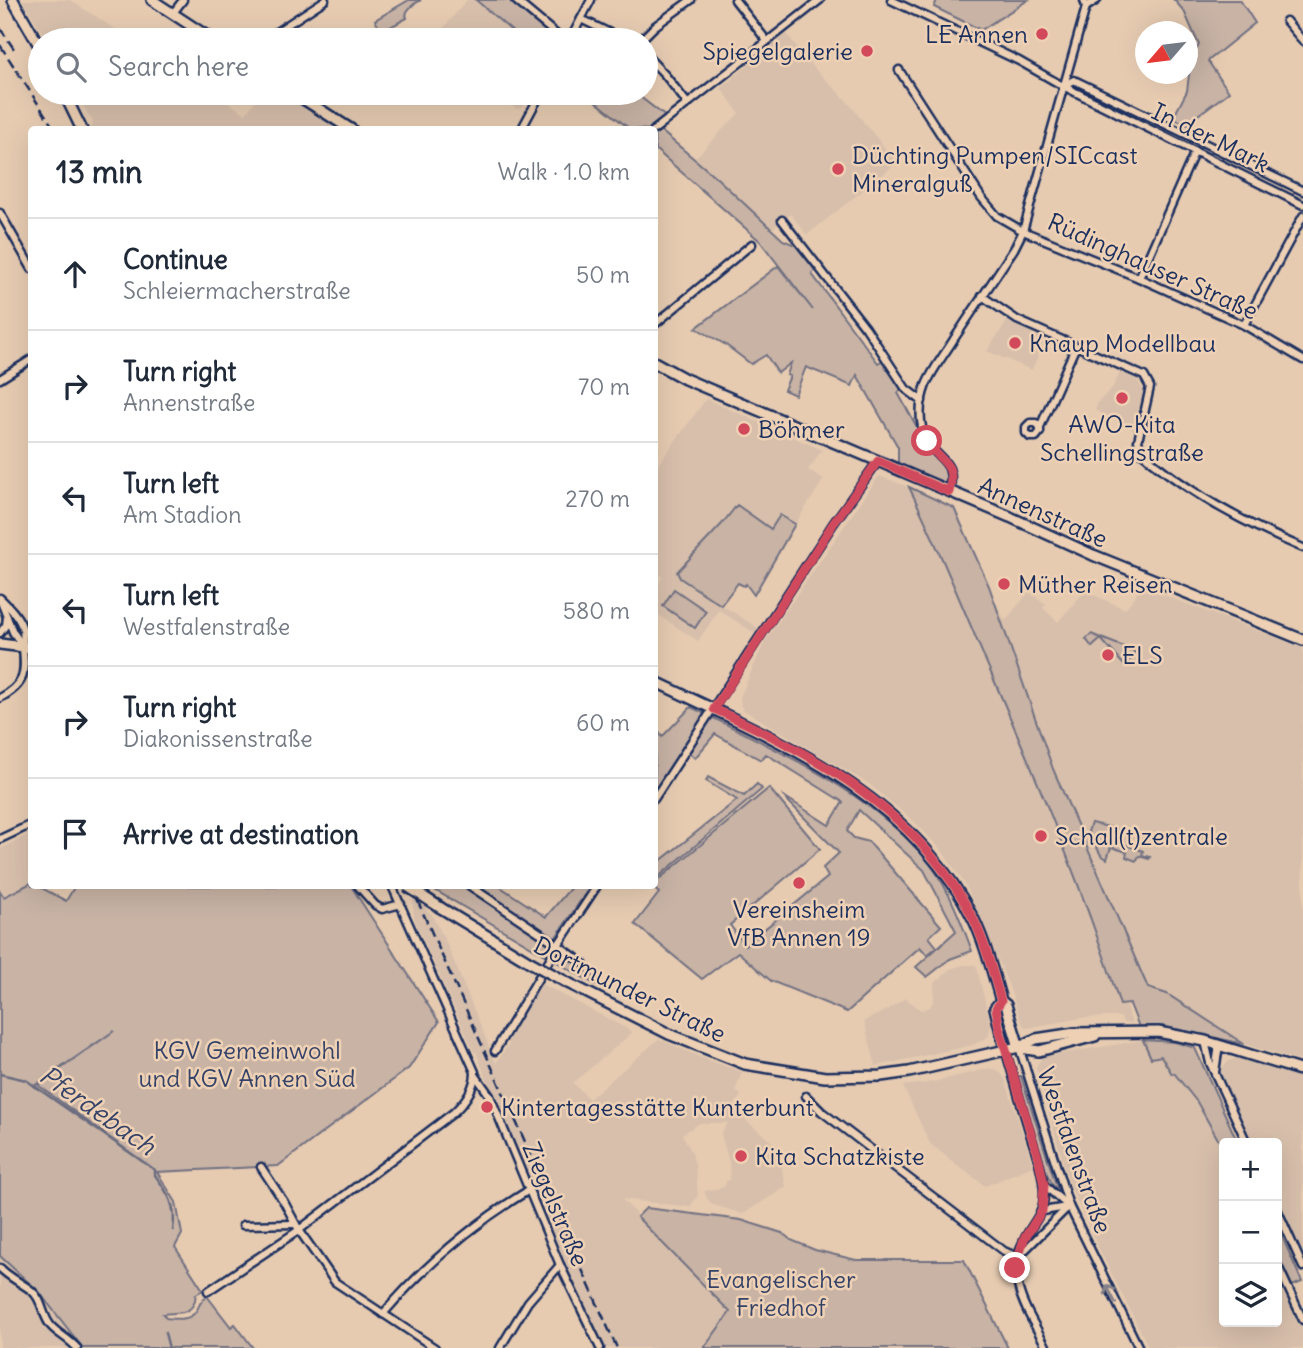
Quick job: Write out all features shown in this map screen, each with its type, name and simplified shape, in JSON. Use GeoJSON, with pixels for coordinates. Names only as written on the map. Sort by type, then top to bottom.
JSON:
{"type":"FeatureCollection","features":[{"type":"Feature","properties":{"kind":"street"},"geometry":{"type":"LineString","coordinates":[[13,0],[29,28]]}},
{"type":"Feature","properties":{"kind":"street"},"geometry":{"type":"LineString","coordinates":[[152,0],[195,28]]}},
{"type":"Feature","properties":{"kind":"street"},"geometry":{"type":"LineString","coordinates":[[173,13],[183,0]]}},
{"type":"Feature","properties":{"kind":"street"},"geometry":{"type":"LineString","coordinates":[[282,28],[325,0]]}},
{"type":"Feature","properties":{"kind":"street"},"geometry":{"type":"LineString","coordinates":[[515,0],[549,28]]}},
{"type":"Feature","properties":{"kind":"street"},"geometry":{"type":"LineString","coordinates":[[653,28],[691,0]]}},
{"type":"Feature","properties":{"kind":"street"},"geometry":{"type":"LineString","coordinates":[[735,0],[767,41]]}},
{"type":"Feature","properties":{"kind":"street"},"geometry":{"type":"LineString","coordinates":[[658,127],[820,0]]}},
{"type":"Feature","properties":{"kind":"street","name":"In der Mark"},"geometry":{"type":"LineString","coordinates":[[891,0],[1019,61],[1063,86],[1303,205]]}},
{"type":"Feature","properties":{"kind":"street"},"geometry":{"type":"LineString","coordinates":[[949,492],[951,471],[925,438],[921,419],[922,401],[933,371],[1014,249],[1023,231],[1085,4],[1097,0]]}},
{"type":"Feature","properties":{"kind":"street"},"geometry":{"type":"LineString","coordinates":[[576,28],[587,2]]}},
{"type":"Feature","properties":{"kind":"street"},"geometry":{"type":"LineString","coordinates":[[581,19],[599,28]]}},
{"type":"Feature","properties":{"kind":"street"},"geometry":{"type":"LineString","coordinates":[[1286,21],[1303,41]]}},
{"type":"Feature","properties":{"kind":"street"},"geometry":{"type":"LineString","coordinates":[[658,68],[688,104]]}},
{"type":"Feature","properties":{"kind":"street","name":"Rüdinghauser Straße"},"geometry":{"type":"LineString","coordinates":[[899,70],[984,201],[997,216],[1023,231],[1139,278],[1244,325],[1303,360]]}},
{"type":"Feature","properties":{"kind":"street","name":"In der Mark"},"geometry":{"type":"LineString","coordinates":[[1063,86],[1074,80],[1303,191]]}},
{"type":"Feature","properties":{"kind":"street"},"geometry":{"type":"LineString","coordinates":[[70,105],[80,126]]}},
{"type":"Feature","properties":{"kind":"street"},"geometry":{"type":"LineString","coordinates":[[313,105],[346,126]]}},
{"type":"Feature","properties":{"kind":"street"},"geometry":{"type":"LineString","coordinates":[[523,126],[535,105]]}},
{"type":"Feature","properties":{"kind":"street"},"geometry":{"type":"LineString","coordinates":[[1139,278],[1195,151]]}},
{"type":"Feature","properties":{"kind":"street"},"geometry":{"type":"LineString","coordinates":[[0,212],[3,225],[28,263]]}},
{"type":"Feature","properties":{"kind":"street"},"geometry":{"type":"LineString","coordinates":[[1244,325],[1303,216]]}},
{"type":"Feature","properties":{"kind":"street"},"geometry":{"type":"LineString","coordinates":[[782,220],[866,328],[906,389],[922,401]]}},
{"type":"Feature","properties":{"kind":"street"},"geometry":{"type":"LineString","coordinates":[[658,322],[752,244]]}},
{"type":"Feature","properties":{"kind":"street"},"geometry":{"type":"LineString","coordinates":[[982,296],[1017,320],[1144,376],[1150,387],[1138,441],[1141,452],[1200,495],[1303,548]]}},
{"type":"Feature","properties":{"kind":"street"},"geometry":{"type":"LineString","coordinates":[[1040,427],[1076,346]]}},
{"type":"Feature","properties":{"kind":"street"},"geometry":{"type":"LineString","coordinates":[[0,379],[28,362]]}},
{"type":"Feature","properties":{"kind":"street","name":"Annenstraße"},"geometry":{"type":"LineString","coordinates":[[658,364],[685,379],[1093,555],[1303,640]]}},
{"type":"Feature","properties":{"kind":"street"},"geometry":{"type":"LineString","coordinates":[[658,793],[833,524],[878,461]]}},
{"type":"Feature","properties":{"kind":"street"},"geometry":{"type":"LineString","coordinates":[[0,599],[13,632],[27,648]]}},
{"type":"Feature","properties":{"kind":"street"},"geometry":{"type":"LineString","coordinates":[[0,599],[18,618],[27,648],[23,679],[0,698]]}},
{"type":"Feature","properties":{"kind":"street"},"geometry":{"type":"LineString","coordinates":[[0,633],[6,625],[7,615]]}},
{"type":"Feature","properties":{"kind":"street"},"geometry":{"type":"LineString","coordinates":[[0,644],[27,648]]}},
{"type":"Feature","properties":{"kind":"street","name":"Westfalenstraße"},"geometry":{"type":"LineString","coordinates":[[658,683],[795,750],[840,776],[879,803],[910,831],[938,863],[969,911],[983,941],[1001,1001],[1006,1005],[1069,1206],[1139,1348]]}},
{"type":"Feature","properties":{"kind":"street"},"geometry":{"type":"LineString","coordinates":[[0,839],[28,826]]}},
{"type":"Feature","properties":{"kind":"street"},"geometry":{"type":"LineString","coordinates":[[361,889],[382,909],[401,904]]}},
{"type":"Feature","properties":{"kind":"street","name":"Ziegelstraße"},"geometry":{"type":"LineString","coordinates":[[394,889],[476,1076],[490,1096],[560,1265],[600,1348]]}},
{"type":"Feature","properties":{"kind":"street","name":"Dortmunder Straße"},"geometry":{"type":"LineString","coordinates":[[412,889],[568,983],[669,1034],[745,1064],[825,1077],[881,1076],[1005,1049],[1019,1047],[1039,1051],[1098,1034],[1158,1032],[1205,1041],[1303,1071]]}},
{"type":"Feature","properties":{"kind":"street"},"geometry":{"type":"LineString","coordinates":[[474,889],[583,963]]}},
{"type":"Feature","properties":{"kind":"street"},"geometry":{"type":"LineString","coordinates":[[495,1051],[595,889]]}},
{"type":"Feature","properties":{"kind":"street","name":"Westfalenstraße"},"geometry":{"type":"LineString","coordinates":[[1001,1001],[996,1008],[1005,1049],[1044,1185],[1042,1211]]}},
{"type":"Feature","properties":{"kind":"street"},"geometry":{"type":"LineString","coordinates":[[1205,1041],[1215,1073],[1245,1138]]}},
{"type":"Feature","properties":{"kind":"street"},"geometry":{"type":"LineString","coordinates":[[1215,1073],[1219,1045]]}},
{"type":"Feature","properties":{"kind":"street"},"geometry":{"type":"LineString","coordinates":[[208,1291],[453,1114],[469,1095],[476,1076]]}},
{"type":"Feature","properties":{"kind":"street"},"geometry":{"type":"LineString","coordinates":[[806,1096],[821,1111],[1004,1251],[1018,1257]]}},
{"type":"Feature","properties":{"kind":"street"},"geometry":{"type":"LineString","coordinates":[[261,1167],[297,1227],[335,1282],[435,1348]]}},
{"type":"Feature","properties":{"kind":"street"},"geometry":{"type":"LineString","coordinates":[[1044,1185],[1069,1206]]}},
{"type":"Feature","properties":{"kind":"street"},"geometry":{"type":"LineString","coordinates":[[383,1314],[406,1286],[450,1245],[529,1190]]}},
{"type":"Feature","properties":{"kind":"street"},"geometry":{"type":"LineString","coordinates":[[1047,1348],[1020,1295],[1015,1268],[1024,1239],[1042,1211],[1069,1206]]}},
{"type":"Feature","properties":{"kind":"street"},"geometry":{"type":"LineString","coordinates":[[1018,1257],[1069,1206]]}},
{"type":"Feature","properties":{"kind":"street"},"geometry":{"type":"LineString","coordinates":[[1282,1220],[1303,1267]]}},
{"type":"Feature","properties":{"kind":"street"},"geometry":{"type":"LineString","coordinates":[[243,1225],[297,1227]]}},
{"type":"Feature","properties":{"kind":"street"},"geometry":{"type":"LineString","coordinates":[[500,1348],[528,1302],[560,1265]]}},
{"type":"Feature","properties":{"kind":"street"},"geometry":{"type":"LineString","coordinates":[[0,1268],[11,1279],[32,1291],[38,1298],[50,1326],[68,1337],[76,1348]]}},
{"type":"Feature","properties":{"kind":"street"},"geometry":{"type":"LineString","coordinates":[[1282,1273],[1298,1301],[1303,1320]]}},
{"type":"Feature","properties":{"kind":"shaded area"},"geometry":{"type":"Polygon","coordinates":[[[22,0],[70,0],[113,28],[40,28],[22,0]]]}},
{"type":"Feature","properties":{"kind":"shaded area"},"geometry":{"type":"Polygon","coordinates":[[[467,0],[476,0],[508,28],[444,28],[467,0]]]}},
{"type":"Feature","properties":{"kind":"shaded area"},"geometry":{"type":"Polygon","coordinates":[[[786,33],[815,69],[846,100],[897,163],[807,235],[791,214],[772,229],[694,159],[739,113],[721,88],[786,33]]]}},
{"type":"Feature","properties":{"kind":"shaded area"},"geometry":{"type":"Polygon","coordinates":[[[82,105],[232,105],[246,114],[252,105],[299,105],[331,126],[92,126],[93,122],[82,105]]]}},
{"type":"Feature","properties":{"kind":"shaded area"},"geometry":{"type":"Polygon","coordinates":[[[511,105],[524,105],[523,107],[517,109],[511,105]]]}},
{"type":"Feature","properties":{"kind":"shaded area","name":"Knaup Modellbau"},"geometry":{"type":"Polygon","coordinates":[[[1007,321],[1045,339],[1032,370],[987,351],[1007,321]]]}},
{"type":"Feature","properties":{"kind":"shaded area","name":"AWO-Kita Schellingstraße"},"geometry":{"type":"Polygon","coordinates":[[[1120,372],[1136,379],[1142,388],[1143,394],[1134,430],[1095,410],[1099,401],[1113,387],[1120,372]]]}},
{"type":"Feature","properties":{"kind":"shaded area"},"geometry":{"type":"Polygon","coordinates":[[[706,399],[822,450],[808,470],[824,479],[795,524],[781,515],[722,605],[758,628],[754,633],[719,610],[698,641],[658,615],[658,586],[662,577],[658,574],[658,465],[706,399]]]}},
{"type":"Feature","properties":{"kind":"shaded area"},"geometry":{"type":"Polygon","coordinates":[[[879,476],[909,487],[916,500],[1009,712],[1069,858],[1120,1005],[1126,1007],[1132,1023],[1123,1023],[1121,1017],[1108,1017],[1081,1018],[1027,1028],[1024,1026],[983,922],[966,886],[943,852],[916,823],[869,784],[741,706],[740,697],[765,641],[879,476]]]}},
{"type":"Feature","properties":{"kind":"shaded area"},"geometry":{"type":"Polygon","coordinates":[[[989,586],[1005,621],[1029,592],[1046,604],[1043,608],[1058,622],[1085,591],[1125,609],[1142,587],[1303,648],[1303,1062],[1244,1044],[1167,994],[1148,988],[1053,769],[989,586]]]}},
{"type":"Feature","properties":{"kind":"shaded area"},"geometry":{"type":"Polygon","coordinates":[[[28,835],[28,885],[4,898],[0,891],[0,849],[28,835]]]}},
{"type":"Feature","properties":{"kind":"shaded area"},"geometry":{"type":"Polygon","coordinates":[[[412,889],[416,889],[446,942],[496,1063],[509,1044],[506,1041],[542,984],[633,1032],[573,1083],[589,1099],[659,1039],[742,1072],[735,1091],[741,1095],[732,1109],[777,1146],[786,1187],[743,1214],[714,1205],[704,1191],[721,1188],[730,1180],[729,1162],[721,1134],[728,1123],[700,1123],[682,1134],[695,1165],[698,1195],[690,1207],[622,1199],[730,1312],[704,1348],[602,1348],[510,1139],[476,1052],[414,919],[412,889]]]}},
{"type":"Feature","properties":{"kind":"shaded area"},"geometry":{"type":"Polygon","coordinates":[[[976,965],[991,1026],[988,1037],[973,1045],[876,1066],[864,1021],[905,998],[921,1010],[930,1007],[934,1000],[934,984],[950,969],[976,965]]]}},
{"type":"Feature","properties":{"kind":"shaded area"},"geometry":{"type":"Polygon","coordinates":[[[1143,1040],[1151,1058],[1161,1055],[1172,1074],[1174,1073],[1197,1102],[1219,1141],[1219,1327],[1282,1327],[1282,1281],[1303,1329],[1303,1348],[1149,1348],[1069,1183],[1036,1067],[1042,1057],[1143,1040]]]}},
{"type":"Feature","properties":{"kind":"shaded area"},"geometry":{"type":"Polygon","coordinates":[[[1237,1058],[1303,1076],[1303,1257],[1282,1212],[1282,1138],[1248,1138],[1220,1081],[1221,1069],[1237,1058]]]}},
{"type":"Feature","properties":{"kind":"shaded area"},"geometry":{"type":"Polygon","coordinates":[[[990,1068],[999,1071],[1005,1079],[1033,1166],[985,1186],[930,1144],[903,1086],[933,1082],[990,1068]]]}},
{"type":"Feature","properties":{"kind":"shaded area"},"geometry":{"type":"Polygon","coordinates":[[[0,1256],[39,1292],[83,1348],[0,1348],[0,1256]]]}},
{"type":"Feature","properties":{"kind":"green space"},"geometry":{"type":"Polygon","coordinates":[[[409,0],[421,0],[408,10],[407,18],[388,28],[379,28],[375,20],[409,0]]]}},
{"type":"Feature","properties":{"kind":"green space"},"geometry":{"type":"Polygon","coordinates":[[[476,0],[509,0],[543,28],[508,28],[476,0]]]}},
{"type":"Feature","properties":{"kind":"green space"},"geometry":{"type":"Polygon","coordinates":[[[937,0],[1028,0],[981,30],[934,7],[937,0]]]}},
{"type":"Feature","properties":{"kind":"green space"},"geometry":{"type":"Polygon","coordinates":[[[1174,0],[1240,0],[1255,23],[1208,61],[1229,92],[1198,115],[1192,127],[1173,118],[1188,84],[1198,84],[1198,21],[1188,21],[1174,0]]]}},
{"type":"Feature","properties":{"kind":"green space"},"geometry":{"type":"Polygon","coordinates":[[[600,105],[650,105],[666,117],[655,126],[626,126],[600,105]]]}},
{"type":"Feature","properties":{"kind":"green space"},"geometry":{"type":"Polygon","coordinates":[[[658,128],[718,179],[783,240],[795,245],[815,270],[812,274],[878,363],[883,360],[901,389],[898,393],[932,454],[945,468],[947,485],[898,466],[898,447],[857,375],[852,386],[806,367],[795,395],[784,390],[790,376],[787,375],[791,363],[778,373],[766,355],[751,364],[726,345],[696,328],[778,266],[813,310],[760,241],[658,152],[658,128]]]}},
{"type":"Feature","properties":{"kind":"green space"},"geometry":{"type":"Polygon","coordinates":[[[909,487],[954,508],[989,586],[1053,769],[1148,988],[1167,994],[1244,1044],[1162,1026],[1139,1027],[1130,1004],[1120,1005],[1076,879],[1043,796],[909,487]]]}},
{"type":"Feature","properties":{"kind":"green space"},"geometry":{"type":"Polygon","coordinates":[[[737,505],[771,529],[780,515],[795,524],[754,595],[746,584],[744,586],[738,583],[721,605],[680,578],[677,572],[737,505]]]}},
{"type":"Feature","properties":{"kind":"green space"},"geometry":{"type":"Polygon","coordinates":[[[674,589],[706,611],[695,628],[663,606],[674,589]]]}},
{"type":"Feature","properties":{"kind":"green space"},"geometry":{"type":"Polygon","coordinates":[[[1091,634],[1134,651],[1134,656],[1124,665],[1101,639],[1092,647],[1086,639],[1091,634]]]}},
{"type":"Feature","properties":{"kind":"green space"},"geometry":{"type":"Polygon","coordinates":[[[691,707],[812,769],[841,787],[896,828],[929,862],[957,912],[972,951],[950,959],[927,977],[916,967],[956,931],[924,870],[859,810],[847,831],[854,838],[869,842],[941,926],[929,937],[937,947],[927,955],[920,947],[847,1012],[771,981],[738,952],[702,979],[635,924],[659,893],[654,889],[658,889],[658,880],[769,788],[820,849],[730,925],[745,945],[828,877],[823,868],[839,853],[782,795],[829,825],[843,802],[766,754],[761,760],[715,734],[695,758],[684,749],[658,788],[658,731],[662,737],[691,707]]]}},
{"type":"Feature","properties":{"kind":"green space"},"geometry":{"type":"Polygon","coordinates":[[[708,777],[744,796],[757,784],[762,789],[658,877],[658,863],[737,800],[706,781],[708,777]]]}},
{"type":"Feature","properties":{"kind":"green space"},"geometry":{"type":"Polygon","coordinates":[[[1091,823],[1118,829],[1114,841],[1143,851],[1142,855],[1150,857],[1149,859],[1139,856],[1136,861],[1126,857],[1127,852],[1111,847],[1107,859],[1101,855],[1088,832],[1091,823]]]}},
{"type":"Feature","properties":{"kind":"green space","name":"KGV Gemeinwohl und KGV Annen Süd"},"geometry":{"type":"Polygon","coordinates":[[[28,885],[28,889],[44,889],[66,901],[73,889],[353,889],[439,1022],[409,1068],[278,1166],[157,1172],[176,1202],[182,1234],[175,1247],[203,1290],[196,1294],[192,1306],[185,1312],[163,1314],[166,1318],[182,1319],[190,1316],[207,1296],[231,1327],[235,1324],[253,1348],[83,1348],[39,1292],[0,1256],[0,891],[4,897],[28,885]],[[114,1031],[34,1086],[143,1162],[38,1085],[114,1031]]]}},
{"type":"Feature","properties":{"kind":"green space"},"geometry":{"type":"Polygon","coordinates":[[[433,889],[504,889],[546,917],[569,889],[588,889],[550,946],[600,981],[596,985],[433,889]]]}},
{"type":"Feature","properties":{"kind":"green space"},"geometry":{"type":"Polygon","coordinates":[[[1143,1040],[1175,1042],[1195,1048],[1236,1138],[1219,1138],[1219,1141],[1197,1102],[1174,1073],[1172,1074],[1161,1056],[1151,1058],[1143,1040]]]}},
{"type":"Feature","properties":{"kind":"green space"},"geometry":{"type":"Polygon","coordinates":[[[1021,1076],[1059,1194],[1044,1168],[1033,1138],[1016,1077],[1021,1076]]]}},
{"type":"Feature","properties":{"kind":"green space","name":"Evangelischer Friedhof"},"geometry":{"type":"Polygon","coordinates":[[[646,1208],[741,1220],[782,1233],[791,1240],[815,1250],[856,1260],[964,1260],[1008,1348],[704,1348],[730,1312],[637,1217],[646,1208]]]}},
{"type":"Feature","properties":{"kind":"green space"},"geometry":{"type":"Polygon","coordinates":[[[1282,1236],[1302,1282],[1292,1286],[1282,1265],[1282,1236]]]}},
{"type":"Feature","properties":{"kind":"waterway","name":"Pferdebach"},"geometry":{"type":"LineString","coordinates":[[0,1074],[26,1080],[155,1170],[172,1207],[173,1230]]}},
{"type":"Feature","properties":{"kind":"waterway","name":"Pferdebach"},"geometry":{"type":"LineString","coordinates":[[165,1333],[169,1348]]}},
{"type":"Feature","properties":{"kind":"railway"},"geometry":{"type":"LineString","coordinates":[[0,28],[16,52]]}},
{"type":"Feature","properties":{"kind":"railway"},"geometry":{"type":"LineString","coordinates":[[0,45],[28,88]]}},
{"type":"Feature","properties":{"kind":"railway"},"geometry":{"type":"LineString","coordinates":[[39,105],[52,126]]}},
{"type":"Feature","properties":{"kind":"railway"},"geometry":{"type":"LineString","coordinates":[[412,889],[617,1348]]}},
{"type":"Feature","properties":{"kind":"place","name":"LE Annen"},"geometry":{"type":"Point","coordinates":[1042,34]}},
{"type":"Feature","properties":{"kind":"place","name":"Spiegelgalerie"},"geometry":{"type":"Point","coordinates":[867,51]}},
{"type":"Feature","properties":{"kind":"place","name":"Düchting Pumpen/SICcast Mineralguß"},"geometry":{"type":"Point","coordinates":[838,169]}},
{"type":"Feature","properties":{"kind":"place","name":"Knaup Modellbau"},"geometry":{"type":"Point","coordinates":[1015,343]}},
{"type":"Feature","properties":{"kind":"place","name":"AWO-Kita Schellingstraße"},"geometry":{"type":"Point","coordinates":[1122,398]}},
{"type":"Feature","properties":{"kind":"place","name":"Böhmer"},"geometry":{"type":"Point","coordinates":[744,429]}},
{"type":"Feature","properties":{"kind":"place","name":"Müther Reisen"},"geometry":{"type":"Point","coordinates":[1004,584]}},
{"type":"Feature","properties":{"kind":"place","name":"ELS"},"geometry":{"type":"Point","coordinates":[1108,655]}},
{"type":"Feature","properties":{"kind":"place","name":"Schall(t)zentrale"},"geometry":{"type":"Point","coordinates":[1041,836]}},
{"type":"Feature","properties":{"kind":"place","name":"Vereinsheim VfB Annen 19"},"geometry":{"type":"Point","coordinates":[799,883]}},
{"type":"Feature","properties":{"kind":"place","name":"Kintertagesstätte Kunterbunt"},"geometry":{"type":"Point","coordinates":[487,1107]}},
{"type":"Feature","properties":{"kind":"place","name":"Kita Schatzkiste"},"geometry":{"type":"Point","coordinates":[741,1156]}},
{"type":"Feature","properties":{"kind":"route"},"geometry":{"type":"LineString","coordinates":[[927,441],[948,464],[953,475],[949,492],[878,461],[833,524],[714,709],[795,750],[850,783],[887,810],[925,846],[969,911],[983,941],[1001,1001],[996,1008],[999,1027],[1044,1185],[1042,1211],[1024,1239],[1015,1268]]}}]}
